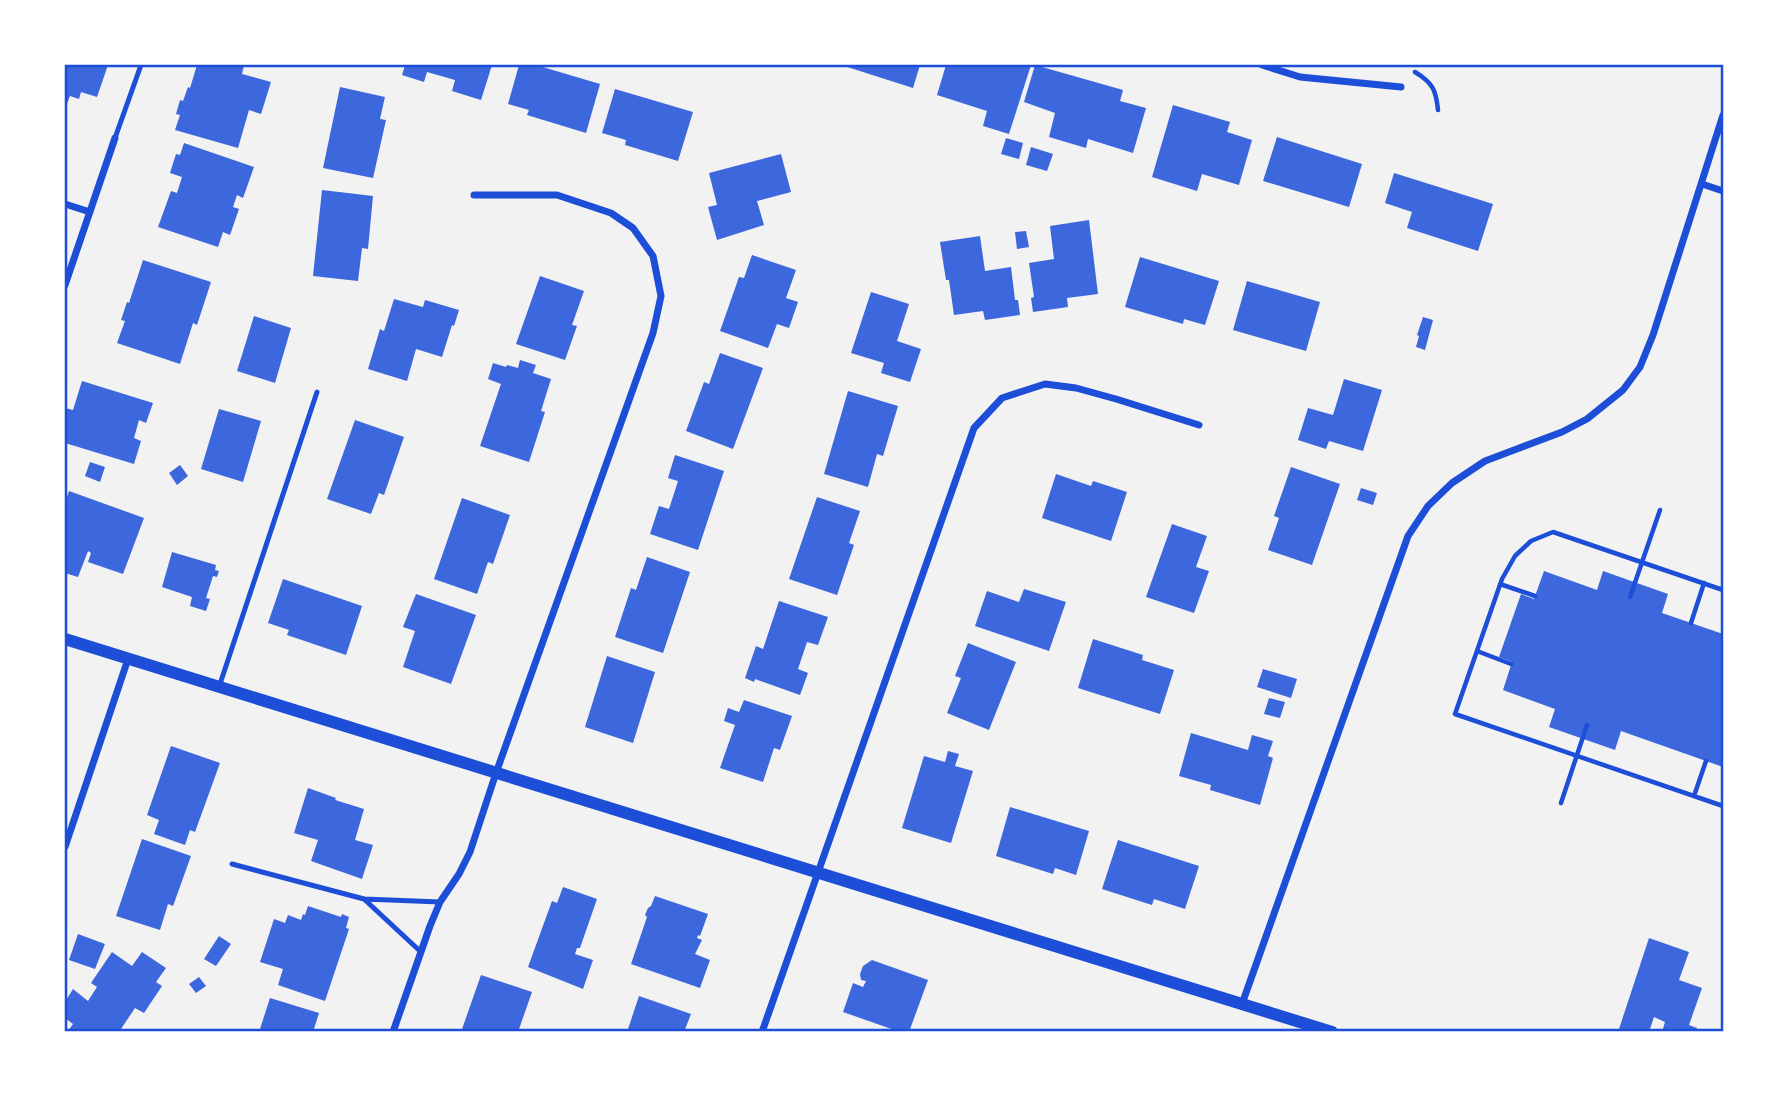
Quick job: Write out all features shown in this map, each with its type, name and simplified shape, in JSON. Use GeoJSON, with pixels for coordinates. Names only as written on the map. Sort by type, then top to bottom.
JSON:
{"type":"FeatureCollection","features":[{"type":"Feature","properties":{"kind":"street"},"geometry":{"type":"LineString","coordinates":[[1262,65],[1300,77],[1401,87]]}},
{"type":"Feature","properties":{"kind":"street"},"geometry":{"type":"LineString","coordinates":[[1242,1004],[1408,536],[1428,506],[1452,483],[1485,461],[1562,432],[1587,419],[1623,390],[1640,367],[1653,335],[1723,115]]}},
{"type":"Feature","properties":{"kind":"street"},"geometry":{"type":"LineString","coordinates":[[65,285],[115,138]]}},
{"type":"Feature","properties":{"kind":"street"},"geometry":{"type":"LineString","coordinates":[[1702,184],[1723,191]]}},
{"type":"Feature","properties":{"kind":"street"},"geometry":{"type":"LineString","coordinates":[[393,1032],[440,902],[470,852],[653,333],[661,296],[653,256],[633,228],[611,213],[557,195],[474,195]]}},
{"type":"Feature","properties":{"kind":"street"},"geometry":{"type":"LineString","coordinates":[[65,204],[90,212]]}},
{"type":"Feature","properties":{"kind":"street"},"geometry":{"type":"LineString","coordinates":[[762,1032],[974,428],[1002,398],[1045,384],[1116,398],[1199,425]]}},
{"type":"Feature","properties":{"kind":"street"},"geometry":{"type":"LineString","coordinates":[[65,639],[1332,1032]]}},
{"type":"Feature","properties":{"kind":"street"},"geometry":{"type":"LineString","coordinates":[[65,847],[128,659]]}},
{"type":"Feature","properties":{"kind":"lane"},"geometry":{"type":"LineString","coordinates":[[115,138],[141,65]]}},
{"type":"Feature","properties":{"kind":"lane"},"geometry":{"type":"LineString","coordinates":[[219,687],[317,392]]}},
{"type":"Feature","properties":{"kind":"lane"},"geometry":{"type":"LineString","coordinates":[[232,864],[364,899],[440,902]]}},
{"type":"Feature","properties":{"kind":"lane"},"geometry":{"type":"LineString","coordinates":[[364,899],[421,952]]}},
{"type":"Feature","properties":{"kind":"path"},"geometry":{"type":"LineString","coordinates":[[1407,66],[1428,79],[1436,93],[1438,110]]}},
{"type":"Feature","properties":{"kind":"path"},"geometry":{"type":"LineString","coordinates":[[1630,597],[1660,510]]}},
{"type":"Feature","properties":{"kind":"path"},"geometry":{"type":"LineString","coordinates":[[1723,590],[1553,532],[1531,541],[1515,556],[1500,584],[1455,714],[1723,806]]}},
{"type":"Feature","properties":{"kind":"path"},"geometry":{"type":"LineString","coordinates":[[1691,623],[1704,583]]}},
{"type":"Feature","properties":{"kind":"path"},"geometry":{"type":"LineString","coordinates":[[1500,584],[1535,596]]}},
{"type":"Feature","properties":{"kind":"path"},"geometry":{"type":"LineString","coordinates":[[1477,652],[1511,664]]}},
{"type":"Feature","properties":{"kind":"path"},"geometry":{"type":"LineString","coordinates":[[1561,803],[1587,724]]}},
{"type":"Feature","properties":{"kind":"path"},"geometry":{"type":"LineString","coordinates":[[1694,796],[1706,761]]}},
{"type":"Feature","properties":{"kind":"building"},"geometry":{"type":"Polygon","coordinates":[[[65,65],[108,65],[97,97],[81,92],[79,99],[70,96],[65,109],[65,65]]]}},
{"type":"Feature","properties":{"kind":"building"},"geometry":{"type":"Polygon","coordinates":[[[197,65],[244,65],[242,74],[271,82],[261,114],[249,110],[238,148],[175,130],[180,115],[176,114],[180,100],[183,101],[188,87],[190,88],[197,65]]]}},
{"type":"Feature","properties":{"kind":"building"},"geometry":{"type":"Polygon","coordinates":[[[405,65],[492,65],[481,100],[452,91],[455,80],[427,72],[424,82],[402,75],[405,65]]]}},
{"type":"Feature","properties":{"kind":"building"},"geometry":{"type":"Polygon","coordinates":[[[519,65],[536,65],[600,84],[586,133],[527,115],[529,110],[508,104],[519,65]]]}},
{"type":"Feature","properties":{"kind":"building"},"geometry":{"type":"Polygon","coordinates":[[[841,65],[920,65],[913,88],[841,65]]]}},
{"type":"Feature","properties":{"kind":"building"},"geometry":{"type":"Polygon","coordinates":[[[946,65],[1031,65],[1009,134],[983,126],[987,111],[937,95],[946,65]]]}},
{"type":"Feature","properties":{"kind":"building"},"geometry":{"type":"Polygon","coordinates":[[[1035,65],[1123,90],[1120,101],[1146,108],[1133,153],[1088,139],[1086,148],[1049,137],[1055,113],[1024,102],[1035,65]]]}},
{"type":"Feature","properties":{"kind":"building"},"geometry":{"type":"Polygon","coordinates":[[[340,87],[385,97],[380,119],[386,120],[373,178],[323,168],[340,87]]]}},
{"type":"Feature","properties":{"kind":"building"},"geometry":{"type":"Polygon","coordinates":[[[615,89],[693,112],[678,161],[625,145],[626,140],[602,133],[615,89]]]}},
{"type":"Feature","properties":{"kind":"building"},"geometry":{"type":"Polygon","coordinates":[[[1173,105],[1230,122],[1227,132],[1252,140],[1239,185],[1202,174],[1197,191],[1152,177],[1173,105]]]}},
{"type":"Feature","properties":{"kind":"building"},"geometry":{"type":"Polygon","coordinates":[[[1277,137],[1362,164],[1349,207],[1263,181],[1277,137]]]}},
{"type":"Feature","properties":{"kind":"building"},"geometry":{"type":"Polygon","coordinates":[[[1006,138],[1023,143],[1019,159],[1001,154],[1006,138]]]}},
{"type":"Feature","properties":{"kind":"building"},"geometry":{"type":"Polygon","coordinates":[[[184,143],[254,167],[243,198],[237,195],[233,207],[239,209],[230,235],[223,232],[218,247],[158,227],[171,191],[177,193],[182,177],[170,173],[176,154],[180,155],[184,143]]]}},
{"type":"Feature","properties":{"kind":"building"},"geometry":{"type":"Polygon","coordinates":[[[1031,147],[1053,154],[1047,171],[1026,165],[1031,147]]]}},
{"type":"Feature","properties":{"kind":"building"},"geometry":{"type":"Polygon","coordinates":[[[781,154],[791,192],[757,201],[764,225],[717,240],[708,207],[717,205],[709,173],[781,154]]]}},
{"type":"Feature","properties":{"kind":"building"},"geometry":{"type":"Polygon","coordinates":[[[1394,173],[1493,204],[1478,251],[1407,228],[1412,212],[1385,203],[1394,173]]]}},
{"type":"Feature","properties":{"kind":"building"},"geometry":{"type":"Polygon","coordinates":[[[322,190],[373,196],[368,249],[362,248],[358,281],[313,276],[322,190]]]}},
{"type":"Feature","properties":{"kind":"building"},"geometry":{"type":"Polygon","coordinates":[[[1089,220],[1098,294],[1067,298],[1068,307],[1033,312],[1031,298],[1034,297],[1029,263],[1054,259],[1050,226],[1089,220]]]}},
{"type":"Feature","properties":{"kind":"building"},"geometry":{"type":"Polygon","coordinates":[[[1026,231],[1029,247],[1017,249],[1015,232],[1026,231]]]}},
{"type":"Feature","properties":{"kind":"building"},"geometry":{"type":"Polygon","coordinates":[[[980,236],[985,271],[1011,267],[1015,300],[1018,300],[1020,315],[985,320],[983,311],[954,315],[940,242],[980,236]]]}},
{"type":"Feature","properties":{"kind":"building"},"geometry":{"type":"Polygon","coordinates":[[[752,255],[796,270],[786,298],[798,302],[789,328],[777,324],[768,348],[720,331],[739,277],[744,278],[752,255]]]}},
{"type":"Feature","properties":{"kind":"building"},"geometry":{"type":"Polygon","coordinates":[[[1140,257],[1219,281],[1205,325],[1184,319],[1183,324],[1125,307],[1140,257]]]}},
{"type":"Feature","properties":{"kind":"building"},"geometry":{"type":"Polygon","coordinates":[[[143,260],[211,282],[197,325],[193,323],[180,364],[117,343],[125,321],[121,320],[143,260]]]}},
{"type":"Feature","properties":{"kind":"building"},"geometry":{"type":"Polygon","coordinates":[[[540,276],[584,291],[572,325],[577,326],[565,360],[516,344],[540,276]]]}},
{"type":"Feature","properties":{"kind":"building"},"geometry":{"type":"Polygon","coordinates":[[[1247,281],[1320,302],[1306,351],[1233,330],[1247,281]]]}},
{"type":"Feature","properties":{"kind":"building"},"geometry":{"type":"Polygon","coordinates":[[[871,292],[909,304],[897,341],[921,349],[910,382],[881,373],[884,363],[851,353],[871,292]]]}},
{"type":"Feature","properties":{"kind":"building"},"geometry":{"type":"Polygon","coordinates":[[[394,299],[423,307],[425,300],[459,310],[442,357],[416,349],[407,381],[368,369],[380,329],[384,331],[394,299]]]}},
{"type":"Feature","properties":{"kind":"building"},"geometry":{"type":"Polygon","coordinates":[[[254,316],[291,328],[275,383],[237,371],[254,316]]]}},
{"type":"Feature","properties":{"kind":"building"},"geometry":{"type":"Polygon","coordinates":[[[1423,317],[1433,320],[1425,350],[1416,347],[1423,317]]]}},
{"type":"Feature","properties":{"kind":"building"},"geometry":{"type":"Polygon","coordinates":[[[720,353],[763,368],[733,449],[686,431],[704,382],[709,384],[720,353]]]}},
{"type":"Feature","properties":{"kind":"building"},"geometry":{"type":"Polygon","coordinates":[[[520,360],[536,365],[533,373],[551,379],[541,411],[545,412],[529,462],[480,446],[501,384],[488,379],[493,363],[518,368],[520,360]]]}},
{"type":"Feature","properties":{"kind":"building"},"geometry":{"type":"Polygon","coordinates":[[[1344,379],[1382,390],[1363,451],[1329,441],[1326,449],[1298,440],[1308,408],[1333,415],[1344,379]]]}},
{"type":"Feature","properties":{"kind":"building"},"geometry":{"type":"Polygon","coordinates":[[[82,381],[153,403],[146,423],[139,420],[134,438],[141,441],[134,464],[65,443],[65,408],[73,410],[82,381]]]}},
{"type":"Feature","properties":{"kind":"building"},"geometry":{"type":"Polygon","coordinates":[[[848,391],[898,406],[883,456],[877,454],[868,487],[824,474],[848,391]]]}},
{"type":"Feature","properties":{"kind":"building"},"geometry":{"type":"Polygon","coordinates":[[[219,409],[261,421],[243,482],[201,469],[219,409]]]}},
{"type":"Feature","properties":{"kind":"building"},"geometry":{"type":"Polygon","coordinates":[[[355,420],[404,437],[384,495],[379,493],[371,514],[327,499],[355,420]]]}},
{"type":"Feature","properties":{"kind":"building"},"geometry":{"type":"Polygon","coordinates":[[[675,455],[724,471],[698,550],[650,534],[659,506],[669,509],[678,481],[668,478],[675,455]]]}},
{"type":"Feature","properties":{"kind":"building"},"geometry":{"type":"Polygon","coordinates":[[[90,462],[105,467],[100,482],[85,476],[90,462]]]}},
{"type":"Feature","properties":{"kind":"building"},"geometry":{"type":"Polygon","coordinates":[[[180,465],[188,476],[177,485],[169,473],[180,465]]]}},
{"type":"Feature","properties":{"kind":"building"},"geometry":{"type":"Polygon","coordinates":[[[1291,467],[1340,484],[1312,565],[1268,550],[1279,518],[1274,516],[1291,467]]]}},
{"type":"Feature","properties":{"kind":"building"},"geometry":{"type":"Polygon","coordinates":[[[1056,474],[1091,486],[1093,481],[1127,492],[1111,541],[1042,518],[1056,474]]]}},
{"type":"Feature","properties":{"kind":"building"},"geometry":{"type":"Polygon","coordinates":[[[1361,488],[1377,493],[1373,505],[1357,500],[1361,488]]]}},
{"type":"Feature","properties":{"kind":"building"},"geometry":{"type":"Polygon","coordinates":[[[69,491],[144,518],[123,574],[88,562],[91,553],[88,551],[78,577],[65,573],[65,504],[69,491]]]}},
{"type":"Feature","properties":{"kind":"building"},"geometry":{"type":"Polygon","coordinates":[[[817,497],[860,511],[849,543],[854,545],[837,595],[789,579],[817,497]]]}},
{"type":"Feature","properties":{"kind":"building"},"geometry":{"type":"Polygon","coordinates":[[[462,498],[510,515],[493,564],[488,562],[477,594],[434,579],[462,498]]]}},
{"type":"Feature","properties":{"kind":"building"},"geometry":{"type":"Polygon","coordinates":[[[1172,524],[1207,536],[1196,567],[1209,571],[1194,613],[1146,597],[1172,524]]]}},
{"type":"Feature","properties":{"kind":"building"},"geometry":{"type":"Polygon","coordinates":[[[172,552],[216,565],[215,570],[219,571],[217,577],[213,576],[206,598],[210,599],[206,611],[190,606],[192,597],[162,587],[172,552]]]}},
{"type":"Feature","properties":{"kind":"building"},"geometry":{"type":"Polygon","coordinates":[[[647,557],[690,572],[663,653],[615,637],[631,588],[636,590],[647,557]]]}},
{"type":"Feature","properties":{"kind":"building"},"geometry":{"type":"Polygon","coordinates":[[[1544,571],[1597,590],[1603,571],[1668,594],[1662,613],[1723,634],[1723,767],[1621,731],[1615,750],[1549,727],[1555,709],[1503,690],[1512,662],[1499,657],[1521,594],[1534,599],[1544,571]]]}},
{"type":"Feature","properties":{"kind":"building"},"geometry":{"type":"Polygon","coordinates":[[[283,579],[362,606],[346,655],[287,635],[289,630],[268,623],[283,579]]]}},
{"type":"Feature","properties":{"kind":"building"},"geometry":{"type":"Polygon","coordinates":[[[1024,589],[1066,602],[1049,651],[975,626],[987,591],[1019,602],[1024,589]]]}},
{"type":"Feature","properties":{"kind":"building"},"geometry":{"type":"Polygon","coordinates":[[[416,594],[476,615],[451,684],[403,667],[415,631],[403,627],[416,594]]]}},
{"type":"Feature","properties":{"kind":"building"},"geometry":{"type":"Polygon","coordinates":[[[779,601],[828,617],[818,645],[807,642],[798,669],[808,673],[800,695],[745,678],[756,646],[763,649],[779,601]]]}},
{"type":"Feature","properties":{"kind":"building"},"geometry":{"type":"Polygon","coordinates":[[[1093,639],[1143,655],[1142,660],[1174,670],[1160,714],[1078,688],[1093,639]]]}},
{"type":"Feature","properties":{"kind":"building"},"geometry":{"type":"Polygon","coordinates":[[[968,643],[1016,662],[989,730],[947,713],[961,678],[955,676],[968,643]]]}},
{"type":"Feature","properties":{"kind":"building"},"geometry":{"type":"Polygon","coordinates":[[[607,656],[655,672],[633,743],[585,727],[607,656]]]}},
{"type":"Feature","properties":{"kind":"building"},"geometry":{"type":"Polygon","coordinates":[[[1263,669],[1297,679],[1291,698],[1257,687],[1263,669]]]}},
{"type":"Feature","properties":{"kind":"building"},"geometry":{"type":"Polygon","coordinates":[[[1269,698],[1285,702],[1280,718],[1264,714],[1269,698]]]}},
{"type":"Feature","properties":{"kind":"building"},"geometry":{"type":"Polygon","coordinates":[[[744,700],[792,716],[780,750],[774,748],[763,782],[720,768],[735,725],[724,721],[728,708],[739,712],[744,700]]]}},
{"type":"Feature","properties":{"kind":"building"},"geometry":{"type":"Polygon","coordinates":[[[1191,733],[1248,750],[1252,735],[1273,741],[1268,756],[1273,758],[1260,805],[1210,790],[1211,785],[1179,776],[1191,733]]]}},
{"type":"Feature","properties":{"kind":"building"},"geometry":{"type":"Polygon","coordinates":[[[171,746],[220,763],[195,832],[190,830],[185,845],[154,834],[159,820],[147,815],[171,746]]]}},
{"type":"Feature","properties":{"kind":"building"},"geometry":{"type":"Polygon","coordinates":[[[948,751],[959,754],[955,766],[973,771],[951,843],[902,828],[924,756],[945,762],[948,751]]]}},
{"type":"Feature","properties":{"kind":"building"},"geometry":{"type":"Polygon","coordinates":[[[308,788],[364,809],[355,840],[373,845],[362,879],[311,861],[318,840],[294,833],[308,788]]]}},
{"type":"Feature","properties":{"kind":"building"},"geometry":{"type":"Polygon","coordinates":[[[1010,807],[1089,831],[1076,875],[1055,868],[1053,874],[996,856],[1010,807]]]}},
{"type":"Feature","properties":{"kind":"building"},"geometry":{"type":"Polygon","coordinates":[[[142,839],[191,856],[173,906],[168,904],[160,930],[116,916],[142,839]]]}},
{"type":"Feature","properties":{"kind":"building"},"geometry":{"type":"Polygon","coordinates":[[[1118,840],[1199,866],[1185,909],[1154,899],[1152,905],[1102,889],[1118,840]]]}},
{"type":"Feature","properties":{"kind":"building"},"geometry":{"type":"Polygon","coordinates":[[[563,887],[597,899],[580,948],[577,948],[575,954],[593,960],[583,989],[528,967],[552,901],[557,903],[563,887]]]}},
{"type":"Feature","properties":{"kind":"building"},"geometry":{"type":"Polygon","coordinates":[[[655,896],[708,914],[697,938],[702,940],[695,954],[710,960],[700,988],[631,964],[647,917],[645,915],[655,896]]]}},
{"type":"Feature","properties":{"kind":"building"},"geometry":{"type":"Polygon","coordinates":[[[308,906],[349,917],[346,928],[349,929],[325,1001],[278,985],[283,969],[260,962],[274,919],[285,923],[288,915],[301,920],[308,906]]]}},
{"type":"Feature","properties":{"kind":"building"},"geometry":{"type":"Polygon","coordinates":[[[78,934],[105,944],[95,969],[69,960],[78,934]]]}},
{"type":"Feature","properties":{"kind":"building"},"geometry":{"type":"Polygon","coordinates":[[[219,936],[231,944],[216,966],[204,959],[219,936]]]}},
{"type":"Feature","properties":{"kind":"building"},"geometry":{"type":"Polygon","coordinates":[[[1649,938],[1689,952],[1679,980],[1702,988],[1689,1025],[1697,1028],[1696,1032],[1662,1032],[1665,1022],[1654,1017],[1649,1032],[1618,1032],[1649,938]]]}},
{"type":"Feature","properties":{"kind":"building"},"geometry":{"type":"Polygon","coordinates":[[[112,952],[132,966],[142,952],[166,968],[156,982],[162,986],[144,1013],[135,1008],[119,1032],[69,1032],[73,1024],[65,1018],[65,1002],[73,989],[88,1001],[97,987],[91,983],[112,952]]]}},
{"type":"Feature","properties":{"kind":"building"},"geometry":{"type":"Polygon","coordinates":[[[872,960],[928,980],[909,1032],[900,1032],[843,1012],[853,983],[863,987],[866,981],[861,980],[860,974],[863,966],[872,960]]]}},
{"type":"Feature","properties":{"kind":"building"},"geometry":{"type":"Polygon","coordinates":[[[481,975],[532,992],[518,1032],[461,1032],[481,975]]]}},
{"type":"Feature","properties":{"kind":"building"},"geometry":{"type":"Polygon","coordinates":[[[199,977],[206,986],[196,993],[189,984],[199,977]]]}},
{"type":"Feature","properties":{"kind":"building"},"geometry":{"type":"Polygon","coordinates":[[[639,996],[691,1014],[684,1032],[627,1032],[639,996]]]}},
{"type":"Feature","properties":{"kind":"building"},"geometry":{"type":"Polygon","coordinates":[[[270,998],[319,1013],[313,1032],[259,1032],[270,998]]]}}]}
